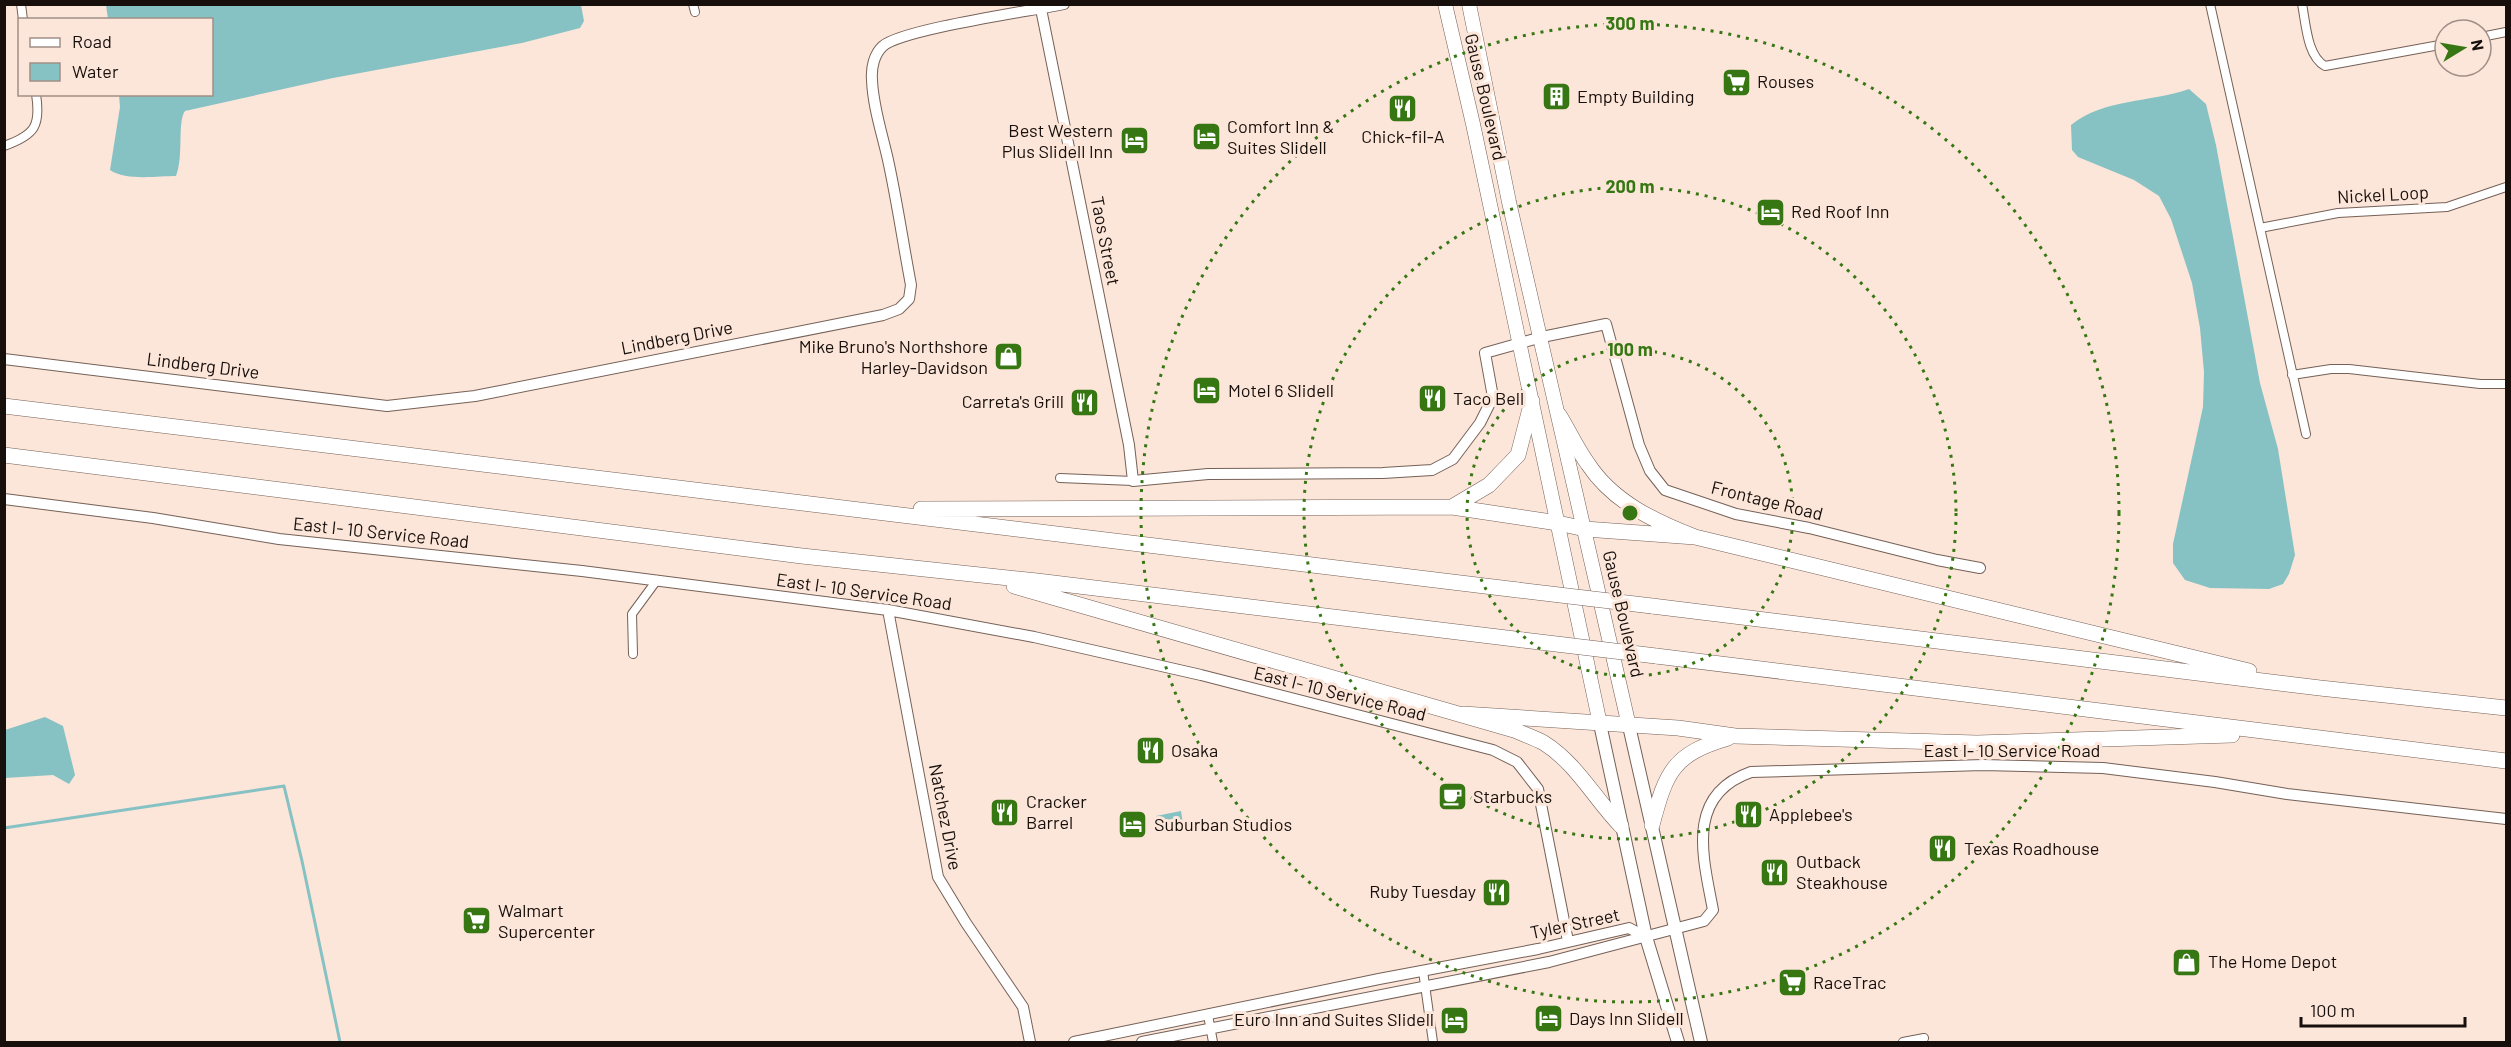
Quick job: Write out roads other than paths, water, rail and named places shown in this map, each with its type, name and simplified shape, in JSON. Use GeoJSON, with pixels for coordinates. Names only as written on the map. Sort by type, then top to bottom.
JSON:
{"type":"FeatureCollection","features":[{"type":"Feature","properties":{"kind":"highway"},"geometry":{"type":"LineString","coordinates":[[1452,507],[1489,485],[1518,455],[1532,401]]}},
{"type":"Feature","properties":{"kind":"highway"},"geometry":{"type":"LineString","coordinates":[[4,406],[2320,688],[2506,708]]}},
{"type":"Feature","properties":{"kind":"highway"},"geometry":{"type":"LineString","coordinates":[[1559,415],[1588,466],[1616,496],[1656,522],[1695,537],[2320,688]]}},
{"type":"Feature","properties":{"kind":"highway"},"geometry":{"type":"LineString","coordinates":[[4,454],[802,556],[1656,656],[2506,761]]}},
{"type":"Feature","properties":{"kind":"highway"},"geometry":{"type":"LineString","coordinates":[[861,509],[1452,507],[1558,523],[1585,530],[1695,537]]}},
{"type":"Feature","properties":{"kind":"highway"},"geometry":{"type":"LineString","coordinates":[[976,575],[1514,730],[1544,744],[1581,775],[1603,807],[1621,826]]}},
{"type":"Feature","properties":{"kind":"highway"},"geometry":{"type":"LineString","coordinates":[[1463,714],[1678,728],[1735,736],[1977,743],[2283,734]]}},
{"type":"Feature","properties":{"kind":"highway"},"geometry":{"type":"LineString","coordinates":[[1652,825],[1663,784],[1682,758],[1696,749],[1735,736]]}},
{"type":"Feature","properties":{"kind":"main road","name":"Gause Boulevard"},"geometry":{"type":"LineString","coordinates":[[1445,4],[1489,198],[1621,826],[1646,937],[1678,1042]]}},
{"type":"Feature","properties":{"kind":"main road","name":"Gause Boulevard"},"geometry":{"type":"LineString","coordinates":[[1469,4],[1507,193],[1542,337],[1701,1042]]}},
{"type":"Feature","properties":{"kind":"street","name":"Lindberg Drive"},"geometry":{"type":"LineString","coordinates":[[4,359],[387,406],[475,396],[883,315],[898,309],[909,299],[911,285],[872,78],[874,60],[881,47],[893,39],[924,31],[1064,4]]}},
{"type":"Feature","properties":{"kind":"street"},"geometry":{"type":"LineString","coordinates":[[2210,4],[2306,434]]}},
{"type":"Feature","properties":{"kind":"street"},"geometry":{"type":"LineString","coordinates":[[2302,4],[2313,54],[2318,62],[2325,66],[2433,46]]}},
{"type":"Feature","properties":{"kind":"street","name":"Taos Street"},"geometry":{"type":"LineString","coordinates":[[1041,9],[1130,445],[1133,481]]}},
{"type":"Feature","properties":{"kind":"street"},"geometry":{"type":"LineString","coordinates":[[4,146],[29,135],[36,128],[39,113],[36,96]]}},
{"type":"Feature","properties":{"kind":"street","name":"Nickel Loop"},"geometry":{"type":"LineString","coordinates":[[2260,228],[2338,213],[2447,207],[2506,187]]}},
{"type":"Feature","properties":{"kind":"street"},"geometry":{"type":"LineString","coordinates":[[1489,198],[1507,193]]}},
{"type":"Feature","properties":{"kind":"street","name":"Frontage Road"},"geometry":{"type":"LineString","coordinates":[[1133,481],[1208,474],[1383,473],[1432,470],[1453,459],[1480,423],[1493,397],[1485,353],[1542,337],[1606,324],[1639,445],[1650,471],[1665,490],[1736,514],[1809,528],[1937,560],[1980,568]]}},
{"type":"Feature","properties":{"kind":"street"},"geometry":{"type":"LineString","coordinates":[[2292,375],[2331,369],[2349,369],[2480,384],[2506,384]]}},
{"type":"Feature","properties":{"kind":"street"},"geometry":{"type":"LineString","coordinates":[[1060,478],[1133,481]]}},
{"type":"Feature","properties":{"kind":"street","name":"East I- 10 Service Road"},"geometry":{"type":"LineString","coordinates":[[4,499],[153,518],[279,538],[657,580],[888,610],[1034,637],[1159,665],[1493,750],[1518,762],[1538,789],[1568,941]]}},
{"type":"Feature","properties":{"kind":"street"},"geometry":{"type":"LineString","coordinates":[[633,654],[632,614],[657,580]]}},
{"type":"Feature","properties":{"kind":"street","name":"Natchez Drive"},"geometry":{"type":"LineString","coordinates":[[888,610],[938,878],[1023,1007],[1030,1042]]}},
{"type":"Feature","properties":{"kind":"street","name":"East I- 10 Service Road"},"geometry":{"type":"LineString","coordinates":[[1646,937],[1704,921],[1713,910],[1701,844],[1707,814],[1714,796],[1728,782],[1750,772],[1983,765],[2103,768],[2215,782],[2287,794],[2506,819]]}},
{"type":"Feature","properties":{"kind":"street","name":"Tyler Street"},"geometry":{"type":"LineString","coordinates":[[1074,1042],[1538,949],[1629,928],[1646,937]]}},
{"type":"Feature","properties":{"kind":"street","name":"Tyler Street"},"geometry":{"type":"LineString","coordinates":[[1142,1042],[1549,962],[1646,937]]}},
{"type":"Feature","properties":{"kind":"street"},"geometry":{"type":"LineString","coordinates":[[1423,971],[1433,1042]]}},
{"type":"Feature","properties":{"kind":"street"},"geometry":{"type":"LineString","coordinates":[[1208,1015],[1214,1042]]}},
{"type":"Feature","properties":{"kind":"street"},"geometry":{"type":"LineString","coordinates":[[1903,1042],[1924,1038]]}},
{"type":"Feature","properties":{"kind":"water"},"geometry":{"type":"Polygon","coordinates":[[[106,5],[581,5],[584,21],[580,28],[522,43],[333,78],[185,111],[181,123],[180,159],[176,176],[133,177],[110,170],[120,107],[119,96],[213,96],[213,18],[108,18],[106,5]]]}},
{"type":"Feature","properties":{"kind":"water"},"geometry":{"type":"Polygon","coordinates":[[[2189,89],[2206,104],[2216,145],[2260,383],[2278,449],[2295,555],[2283,584],[2269,589],[2210,588],[2185,580],[2173,563],[2173,544],[2203,407],[2204,372],[2200,328],[2192,283],[2171,219],[2159,196],[2134,180],[2078,157],[2072,150],[2071,125],[2084,116],[2113,105],[2189,89]]]}},
{"type":"Feature","properties":{"kind":"water"},"geometry":{"type":"Polygon","coordinates":[[[45,717],[63,726],[75,775],[69,784],[53,775],[5,778],[5,730],[45,717]]]}},
{"type":"Feature","properties":{"kind":"water"},"geometry":{"type":"Polygon","coordinates":[[[1181,811],[1183,824],[1158,829],[1156,816],[1181,811]]]}},
{"type":"Feature","properties":{"kind":"waterway"},"geometry":{"type":"LineString","coordinates":[[4,828],[284,786],[340,1042]]}},
{"type":"Feature","properties":{"kind":"place","name":"Rouses"},"geometry":{"type":"Point","coordinates":[1736,82]}},
{"type":"Feature","properties":{"kind":"place","name":"Empty Building"},"geometry":{"type":"Point","coordinates":[1556,97]}},
{"type":"Feature","properties":{"kind":"place","name":"Chick-fil-A"},"geometry":{"type":"Point","coordinates":[1403,108]}},
{"type":"Feature","properties":{"kind":"place","name":"Comfort Inn & Suites Slidell"},"geometry":{"type":"Point","coordinates":[1206,137]}},
{"type":"Feature","properties":{"kind":"place","name":"Best Western Plus Slidell Inn"},"geometry":{"type":"Point","coordinates":[1134,141]}},
{"type":"Feature","properties":{"kind":"place","name":"Red Roof Inn"},"geometry":{"type":"Point","coordinates":[1770,212]}},
{"type":"Feature","properties":{"kind":"place","name":"Mike Bruno's Northshore Harley-Davidson"},"geometry":{"type":"Point","coordinates":[1009,357]}},
{"type":"Feature","properties":{"kind":"place","name":"Motel 6 Slidell"},"geometry":{"type":"Point","coordinates":[1207,391]}},
{"type":"Feature","properties":{"kind":"place","name":"Taco Bell"},"geometry":{"type":"Point","coordinates":[1432,399]}},
{"type":"Feature","properties":{"kind":"place","name":"Carreta's Grill"},"geometry":{"type":"Point","coordinates":[1085,402]}},
{"type":"Feature","properties":{"kind":"place","name":"Osaka"},"geometry":{"type":"Point","coordinates":[1150,751]}},
{"type":"Feature","properties":{"kind":"place","name":"Starbucks"},"geometry":{"type":"Point","coordinates":[1452,797]}},
{"type":"Feature","properties":{"kind":"place","name":"Cracker Barrel"},"geometry":{"type":"Point","coordinates":[1005,812]}},
{"type":"Feature","properties":{"kind":"place","name":"Applebee's"},"geometry":{"type":"Point","coordinates":[1748,815]}},
{"type":"Feature","properties":{"kind":"place","name":"Suburban Studios"},"geometry":{"type":"Point","coordinates":[1133,825]}},
{"type":"Feature","properties":{"kind":"place","name":"Texas Roadhouse"},"geometry":{"type":"Point","coordinates":[1943,849]}},
{"type":"Feature","properties":{"kind":"place","name":"Outback Steakhouse"},"geometry":{"type":"Point","coordinates":[1775,872]}},
{"type":"Feature","properties":{"kind":"place","name":"Ruby Tuesday"},"geometry":{"type":"Point","coordinates":[1497,892]}},
{"type":"Feature","properties":{"kind":"place","name":"Walmart Supercenter"},"geometry":{"type":"Point","coordinates":[477,921]}},
{"type":"Feature","properties":{"kind":"place","name":"The Home Depot"},"geometry":{"type":"Point","coordinates":[2187,962]}},
{"type":"Feature","properties":{"kind":"place","name":"RaceTrac"},"geometry":{"type":"Point","coordinates":[1792,983]}},
{"type":"Feature","properties":{"kind":"place","name":"Days Inn Slidell"},"geometry":{"type":"Point","coordinates":[1548,1019]}},
{"type":"Feature","properties":{"kind":"place","name":"Euro Inn and Suites Slidell"},"geometry":{"type":"Point","coordinates":[1455,1020]}}]}
